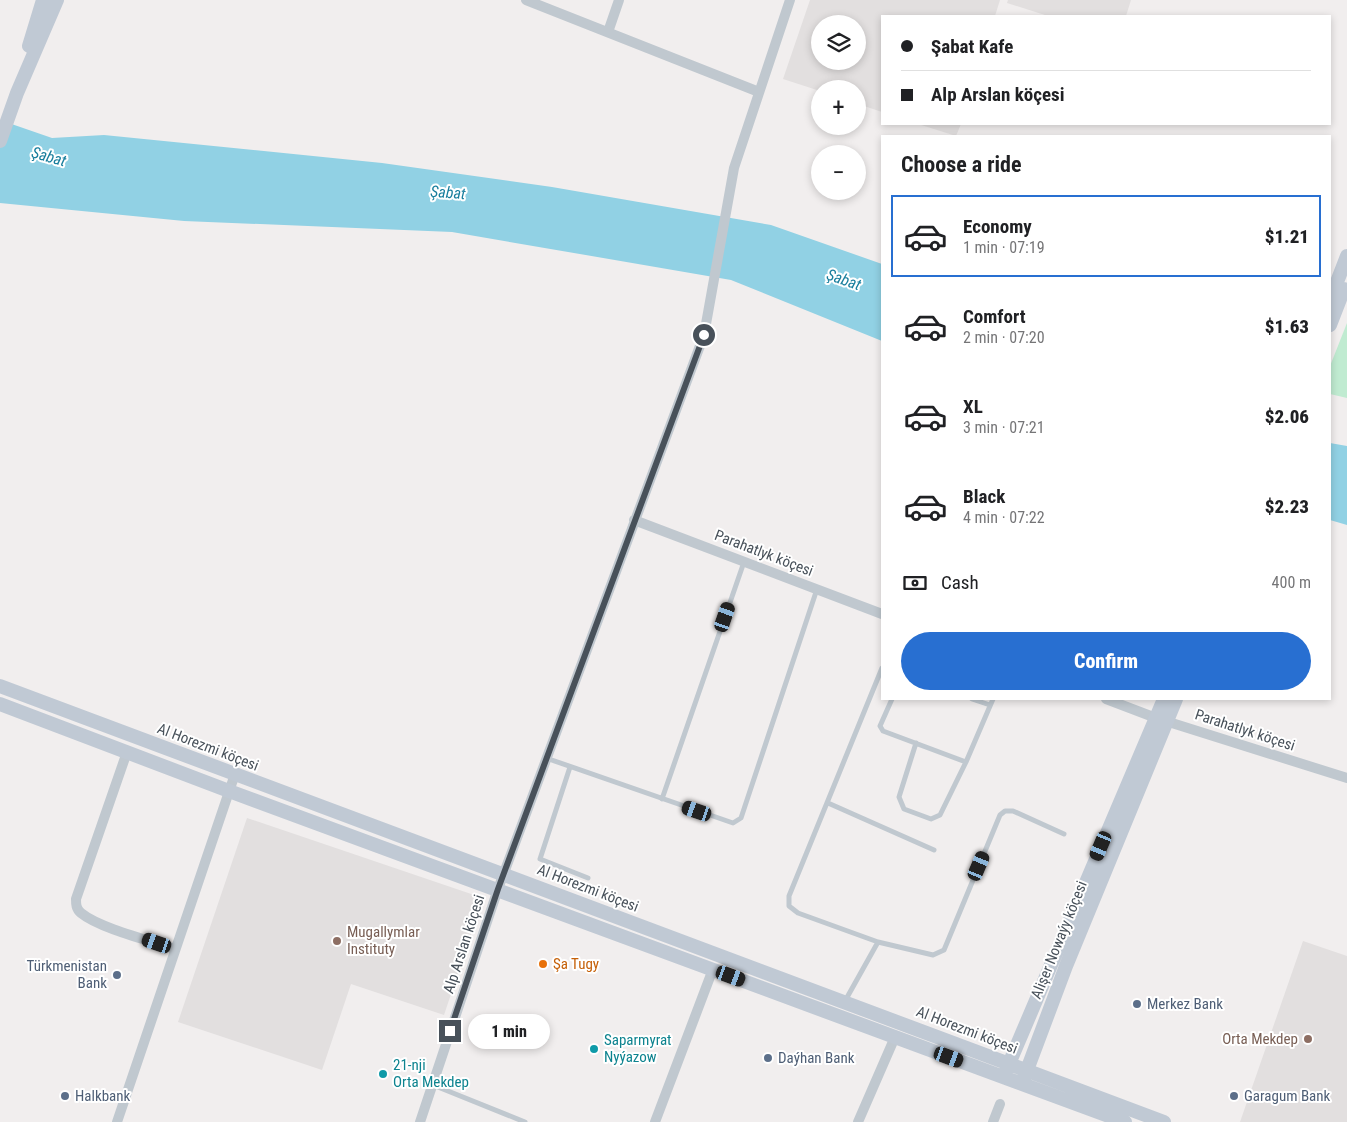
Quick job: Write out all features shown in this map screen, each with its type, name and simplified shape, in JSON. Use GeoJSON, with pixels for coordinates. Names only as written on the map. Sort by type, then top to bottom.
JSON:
{"type":"FeatureCollection","features":[{"type":"Feature","properties":{"kind":"street"},"geometry":{"type":"LineString","coordinates":[[17,93],[43,0]]}},
{"type":"Feature","properties":{"kind":"street"},"geometry":{"type":"LineString","coordinates":[[0,141],[17,93],[57,0]]}},
{"type":"Feature","properties":{"kind":"street"},"geometry":{"type":"LineString","coordinates":[[526,0],[759,92]]}},
{"type":"Feature","properties":{"kind":"street"},"geometry":{"type":"LineString","coordinates":[[554,11],[558,0]]}},
{"type":"Feature","properties":{"kind":"street"},"geometry":{"type":"LineString","coordinates":[[608,32],[619,0]]}},
{"type":"Feature","properties":{"kind":"street","name":"Alp Arslan köçesi"},"geometry":{"type":"LineString","coordinates":[[420,1122],[503,874],[704,335],[734,168],[790,0]]}},
{"type":"Feature","properties":{"kind":"street"},"geometry":{"type":"LineString","coordinates":[[1331,297],[1347,256]]}},
{"type":"Feature","properties":{"kind":"street"},"geometry":{"type":"LineString","coordinates":[[1331,322],[1347,282]]}},
{"type":"Feature","properties":{"kind":"street","name":"Parahatlyk köçesi"},"geometry":{"type":"LineString","coordinates":[[634,520],[881,614]]}},
{"type":"Feature","properties":{"kind":"street","name":"Al Horezmi köçesi"},"geometry":{"type":"LineString","coordinates":[[0,686],[1009,1064],[1024,1077],[1125,1122]]}},
{"type":"Feature","properties":{"kind":"street","name":"Parahatlyk köçesi"},"geometry":{"type":"LineString","coordinates":[[1109,700],[1161,719],[1347,778]]}},
{"type":"Feature","properties":{"kind":"street","name":"Alişer Nowaýy köçesi"},"geometry":{"type":"LineString","coordinates":[[1024,1077],[1161,719],[1164,700]]}},
{"type":"Feature","properties":{"kind":"street","name":"Alişer Nowaýy köçesi"},"geometry":{"type":"LineString","coordinates":[[1004,1077],[1161,719],[1175,700]]}},
{"type":"Feature","properties":{"kind":"street","name":"Al Horezmi köçesi"},"geometry":{"type":"LineString","coordinates":[[0,704],[229,791],[1004,1077],[1024,1077],[1164,1122]]}},
{"type":"Feature","properties":{"kind":"street"},"geometry":{"type":"LineString","coordinates":[[127,752],[76,898],[76,907],[80,913],[102,924],[175,949]]}},
{"type":"Feature","properties":{"kind":"street"},"geometry":{"type":"LineString","coordinates":[[117,1122],[235,774]]}},
{"type":"Feature","properties":{"kind":"street"},"geometry":{"type":"LineString","coordinates":[[654,1122],[713,969]]}},
{"type":"Feature","properties":{"kind":"street"},"geometry":{"type":"LineString","coordinates":[[858,1122],[895,1037]]}},
{"type":"Feature","properties":{"kind":"street"},"geometry":{"type":"LineString","coordinates":[[993,1122],[1000,1104]]}},
{"type":"Feature","properties":{"kind":"lane"},"geometry":{"type":"LineString","coordinates":[[662,799],[744,562]]}},
{"type":"Feature","properties":{"kind":"lane"},"geometry":{"type":"LineString","coordinates":[[546,758],[733,823],[741,818],[817,589]]}},
{"type":"Feature","properties":{"kind":"lane"},"geometry":{"type":"LineString","coordinates":[[881,670],[790,896],[790,906],[798,913],[878,942],[933,955],[944,950],[1000,815],[1005,811],[1013,811],[1064,834]]}},
{"type":"Feature","properties":{"kind":"lane"},"geometry":{"type":"LineString","coordinates":[[892,700],[880,726],[883,731],[966,762]]}},
{"type":"Feature","properties":{"kind":"lane"},"geometry":{"type":"LineString","coordinates":[[975,700],[990,705]]}},
{"type":"Feature","properties":{"kind":"lane"},"geometry":{"type":"LineString","coordinates":[[916,743],[899,797],[904,809],[931,819],[940,816],[992,700]]}},
{"type":"Feature","properties":{"kind":"lane"},"geometry":{"type":"LineString","coordinates":[[570,767],[540,859],[588,878]]}},
{"type":"Feature","properties":{"kind":"lane"},"geometry":{"type":"LineString","coordinates":[[828,803],[934,850]]}},
{"type":"Feature","properties":{"kind":"lane"},"geometry":{"type":"LineString","coordinates":[[845,1002],[878,942]]}},
{"type":"Feature","properties":{"kind":"lane"},"geometry":{"type":"LineString","coordinates":[[433,1085],[525,1122]]}},
{"type":"Feature","properties":{"kind":"shaded area"},"geometry":{"type":"Polygon","coordinates":[[[810,0],[1000,0],[995,15],[881,15],[881,112],[866,107],[866,80],[811,80],[811,88],[783,79],[810,0]]]}},
{"type":"Feature","properties":{"kind":"shaded area"},"geometry":{"type":"Polygon","coordinates":[[[1008,0],[1131,0],[1126,15],[1045,15],[1007,3],[1008,0]]]}},
{"type":"Feature","properties":{"kind":"shaded area"},"geometry":{"type":"Polygon","coordinates":[[[921,125],[961,125],[956,135],[921,125]]]}},
{"type":"Feature","properties":{"kind":"shaded area","name":"Mugallymlar Instituty"},"geometry":{"type":"Polygon","coordinates":[[[247,818],[483,898],[444,1015],[351,984],[322,1070],[178,1022],[247,818]]]}},
{"type":"Feature","properties":{"kind":"shaded area","name":"Orta Mekdep"},"geometry":{"type":"Polygon","coordinates":[[[1303,941],[1347,956],[1347,1122],[1240,1122],[1303,941]]]}},
{"type":"Feature","properties":{"kind":"green space"},"geometry":{"type":"Polygon","coordinates":[[[1347,323],[1347,398],[1331,394],[1331,363],[1347,323]]]}},
{"type":"Feature","properties":{"kind":"water","name":"Şabat"},"geometry":{"type":"Polygon","coordinates":[[[0,120],[52,138],[104,135],[382,163],[552,187],[771,225],[881,264],[881,341],[731,280],[452,232],[184,221],[0,203],[0,120]]]}},
{"type":"Feature","properties":{"kind":"water"},"geometry":{"type":"Polygon","coordinates":[[[1331,443],[1347,446],[1347,525],[1331,520],[1331,443]]]}},
{"type":"Feature","properties":{"kind":"place","name":"Mugallymlar Instituty"},"geometry":{"type":"Point","coordinates":[337,941]}},
{"type":"Feature","properties":{"kind":"place","name":"Şa Tugy"},"geometry":{"type":"Point","coordinates":[543,964]}},
{"type":"Feature","properties":{"kind":"place","name":"Türkmenistan Bank"},"geometry":{"type":"Point","coordinates":[117,975]}},
{"type":"Feature","properties":{"kind":"place","name":"Merkez Bank"},"geometry":{"type":"Point","coordinates":[1137,1004]}},
{"type":"Feature","properties":{"kind":"place","name":"Orta Mekdep"},"geometry":{"type":"Point","coordinates":[1308,1039]}},
{"type":"Feature","properties":{"kind":"place","name":"Saparmyrat Nyýazow"},"geometry":{"type":"Point","coordinates":[594,1049]}},
{"type":"Feature","properties":{"kind":"place","name":"Daýhan Bank"},"geometry":{"type":"Point","coordinates":[768,1058]}},
{"type":"Feature","properties":{"kind":"place","name":"21-nji Orta Mekdep"},"geometry":{"type":"Point","coordinates":[383,1074]}},
{"type":"Feature","properties":{"kind":"place","name":"Halkbank"},"geometry":{"type":"Point","coordinates":[65,1096]}},
{"type":"Feature","properties":{"kind":"place","name":"Garagum Bank"},"geometry":{"type":"Point","coordinates":[1234,1096]}},
{"type":"Feature","properties":{"kind":"route"},"geometry":{"type":"LineString","coordinates":[[450,1031],[498,889],[704,335]]}}]}
